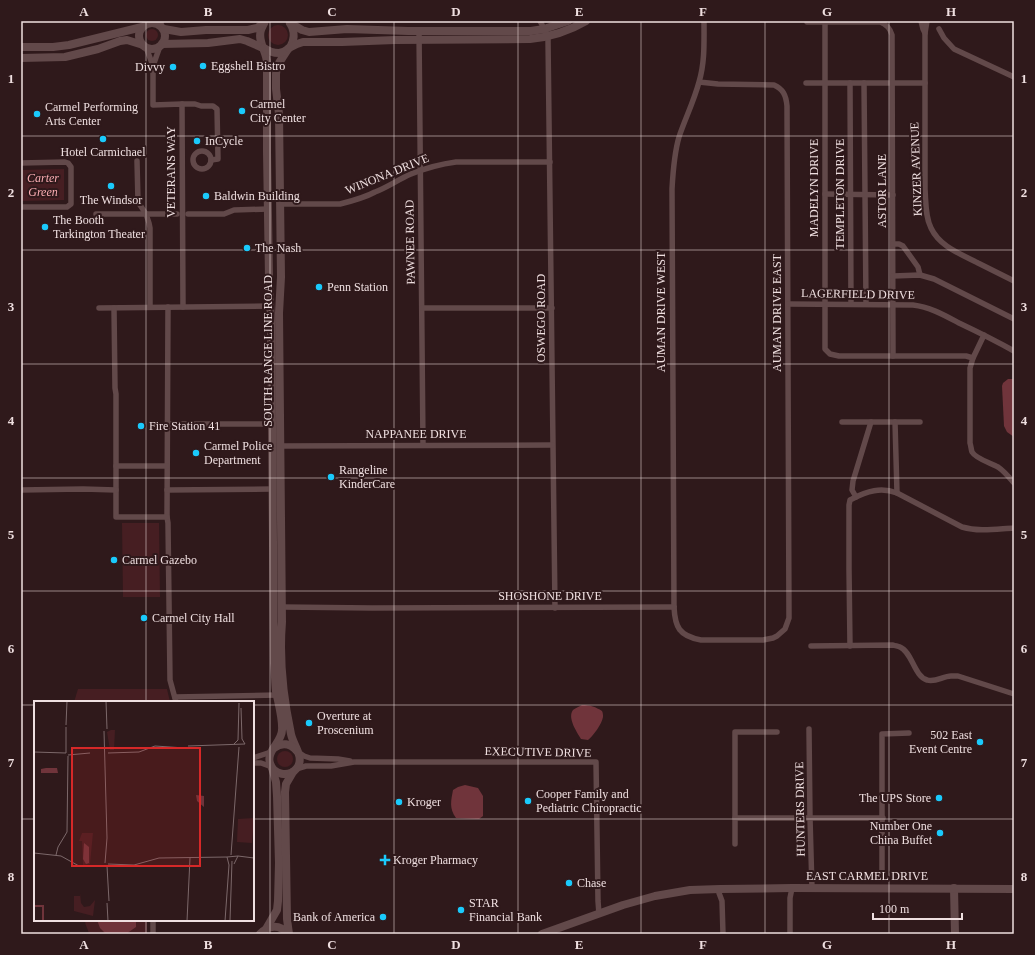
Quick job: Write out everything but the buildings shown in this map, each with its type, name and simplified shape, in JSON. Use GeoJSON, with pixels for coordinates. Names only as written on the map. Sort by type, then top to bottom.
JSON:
{"type":"FeatureCollection","features":[{"type":"Feature","properties":{"kind":"main road"},"geometry":{"type":"LineString","coordinates":[[289,22],[302,30],[309,32],[347,29],[419,36],[530,39],[568,21]]}},
{"type":"Feature","properties":{"kind":"main road"},"geometry":{"type":"LineString","coordinates":[[546,32],[574,27],[586,21]]}},
{"type":"Feature","properties":{"kind":"main road"},"geometry":{"type":"LineString","coordinates":[[21,47],[53,47],[69,45],[154,22],[181,32],[248,30],[257,28],[265,22]]}},
{"type":"Feature","properties":{"kind":"main road","name":"SOUTH RANGE LINE ROAD"},"geometry":{"type":"LineString","coordinates":[[265,22],[261,30],[260,39],[267,57],[268,278],[270,306],[272,424],[274,663],[282,732],[272,751]]}},
{"type":"Feature","properties":{"kind":"main road","name":"SOUTH RANGE LINE ROAD"},"geometry":{"type":"LineString","coordinates":[[289,22],[293,28],[294,41],[277,66],[276,74],[279,114],[281,277],[279,313],[282,608],[280,642],[282,680],[291,735],[298,752]]}},
{"type":"Feature","properties":{"kind":"main road"},"geometry":{"type":"LineString","coordinates":[[144,46],[139,38],[139,34],[145,24]]}},
{"type":"Feature","properties":{"kind":"main road"},"geometry":{"type":"LineString","coordinates":[[21,58],[65,57],[127,40],[152,49],[158,48],[166,35],[162,25]]}},
{"type":"Feature","properties":{"kind":"main road"},"geometry":{"type":"LineString","coordinates":[[161,45],[208,44],[240,39],[277,53],[283,52],[303,42],[419,36]]}},
{"type":"Feature","properties":{"kind":"main road"},"geometry":{"type":"LineString","coordinates":[[263,931],[278,910],[279,863],[277,796],[276,782],[269,759],[272,751],[284,744],[291,746],[298,752],[300,759],[286,784],[285,792],[287,918],[289,934]]}},
{"type":"Feature","properties":{"kind":"main road"},"geometry":{"type":"LineString","coordinates":[[272,768],[275,771],[284,774],[294,771]]}},
{"type":"Feature","properties":{"kind":"main road","name":"EAST CARMEL DRIVE"},"geometry":{"type":"LineString","coordinates":[[542,934],[623,905],[655,896],[690,890],[719,891],[792,888],[1014,889]]}},
{"type":"Feature","properties":{"kind":"main road"},"geometry":{"type":"LineString","coordinates":[[954,888],[955,934]]}},
{"type":"Feature","properties":{"kind":"main road"},"geometry":{"type":"LineString","coordinates":[[263,931],[271,927],[276,927],[282,928],[289,934]]}},
{"type":"Feature","properties":{"kind":"street"},"geometry":{"type":"LineString","coordinates":[[540,21],[546,32]]}},
{"type":"Feature","properties":{"kind":"street","name":"AUMAN DRIVE WEST"},"geometry":{"type":"LineString","coordinates":[[674,607],[672,176],[675,152],[679,138],[699,82],[704,56],[704,21]]}},
{"type":"Feature","properties":{"kind":"street","name":"KINZER AVENUE"},"geometry":{"type":"LineString","coordinates":[[921,21],[925,33]]}},
{"type":"Feature","properties":{"kind":"street","name":"KINZER AVENUE"},"geometry":{"type":"LineString","coordinates":[[927,21],[925,33],[926,202],[927,216],[931,228],[938,238],[951,250],[1014,281]]}},
{"type":"Feature","properties":{"kind":"street"},"geometry":{"type":"LineString","coordinates":[[807,22],[826,22]]}},
{"type":"Feature","properties":{"kind":"street","name":"ASTOR LANE"},"geometry":{"type":"LineString","coordinates":[[826,22],[880,22],[888,27],[892,35],[893,356]]}},
{"type":"Feature","properties":{"kind":"street","name":"MADELYN DRIVE"},"geometry":{"type":"LineString","coordinates":[[826,22],[825,346],[828,353],[839,356],[893,356]]}},
{"type":"Feature","properties":{"kind":"street"},"geometry":{"type":"LineString","coordinates":[[939,29],[944,38],[954,49],[1014,77]]}},
{"type":"Feature","properties":{"kind":"street","name":"OSWEGO ROAD"},"geometry":{"type":"LineString","coordinates":[[546,32],[550,162],[555,608]]}},
{"type":"Feature","properties":{"kind":"street","name":"PAWNEE ROAD"},"geometry":{"type":"LineString","coordinates":[[419,36],[423,445]]}},
{"type":"Feature","properties":{"kind":"street"},"geometry":{"type":"LineString","coordinates":[[161,45],[153,66],[153,105],[195,104],[201,106],[213,106],[217,109],[218,159],[211,160]]}},
{"type":"Feature","properties":{"kind":"street"},"geometry":{"type":"LineString","coordinates":[[144,46],[153,66]]}},
{"type":"Feature","properties":{"kind":"street","name":"AUMAN DRIVE EAST"},"geometry":{"type":"LineString","coordinates":[[674,607],[676,623],[686,636],[693,639],[763,640],[777,636],[785,629],[788,622],[788,304],[786,97],[780,88],[774,85],[718,84],[699,82]]}},
{"type":"Feature","properties":{"kind":"street"},"geometry":{"type":"LineString","coordinates":[[806,83],[925,83]]}},
{"type":"Feature","properties":{"kind":"street","name":"TEMPLETON DRIVE"},"geometry":{"type":"LineString","coordinates":[[850,83],[851,304]]}},
{"type":"Feature","properties":{"kind":"street","name":"TEMPLETON DRIVE"},"geometry":{"type":"LineString","coordinates":[[864,83],[866,304]]}},
{"type":"Feature","properties":{"kind":"street","name":"VETERANS WAY"},"geometry":{"type":"LineString","coordinates":[[182,104],[183,307]]}},
{"type":"Feature","properties":{"kind":"street"},"geometry":{"type":"LineString","coordinates":[[202,151],[208,154],[211,160],[209,166],[202,169],[196,167],[193,160],[196,154],[202,151]]}},
{"type":"Feature","properties":{"kind":"street"},"geometry":{"type":"LineString","coordinates":[[182,160],[193,160]]}},
{"type":"Feature","properties":{"kind":"street"},"geometry":{"type":"LineString","coordinates":[[137,161],[138,202],[146,214],[150,228],[150,307]]}},
{"type":"Feature","properties":{"kind":"street","name":"WINONA DRIVE"},"geometry":{"type":"LineString","coordinates":[[280,204],[340,204],[360,199],[420,170],[456,162],[550,162]]}},
{"type":"Feature","properties":{"kind":"street"},"geometry":{"type":"LineString","coordinates":[[21,163],[68,163],[71,167],[71,204],[67,207],[21,207]]}},
{"type":"Feature","properties":{"kind":"street"},"geometry":{"type":"LineString","coordinates":[[825,194],[893,195]]}},
{"type":"Feature","properties":{"kind":"street"},"geometry":{"type":"LineString","coordinates":[[188,214],[224,214],[234,210],[268,209]]}},
{"type":"Feature","properties":{"kind":"street"},"geometry":{"type":"LineString","coordinates":[[96,214],[177,214]]}},
{"type":"Feature","properties":{"kind":"street"},"geometry":{"type":"LineString","coordinates":[[892,244],[899,244],[902,246],[918,267],[920,275]]}},
{"type":"Feature","properties":{"kind":"street"},"geometry":{"type":"LineString","coordinates":[[893,276],[920,275],[939,280],[1014,319]]}},
{"type":"Feature","properties":{"kind":"street","name":"LAGERFIELD DRIVE"},"geometry":{"type":"LineString","coordinates":[[788,304],[922,306],[931,309],[1014,351]]}},
{"type":"Feature","properties":{"kind":"street"},"geometry":{"type":"LineString","coordinates":[[99,308],[270,306]]}},
{"type":"Feature","properties":{"kind":"street"},"geometry":{"type":"LineString","coordinates":[[168,307],[166,466],[170,680],[175,700],[277,695]]}},
{"type":"Feature","properties":{"kind":"street"},"geometry":{"type":"LineString","coordinates":[[114,308],[116,517],[167,517]]}},
{"type":"Feature","properties":{"kind":"street"},"geometry":{"type":"LineString","coordinates":[[422,308],[552,308]]}},
{"type":"Feature","properties":{"kind":"street"},"geometry":{"type":"LineString","coordinates":[[984,335],[970,368],[970,446],[973,453],[1000,469],[1014,483]]}},
{"type":"Feature","properties":{"kind":"street"},"geometry":{"type":"LineString","coordinates":[[893,356],[966,356],[973,358]]}},
{"type":"Feature","properties":{"kind":"street"},"geometry":{"type":"LineString","coordinates":[[842,422],[920,422]]}},
{"type":"Feature","properties":{"kind":"street"},"geometry":{"type":"LineString","coordinates":[[856,497],[852,490],[853,481],[872,422]]}},
{"type":"Feature","properties":{"kind":"street"},"geometry":{"type":"LineString","coordinates":[[895,422],[897,492]]}},
{"type":"Feature","properties":{"kind":"street"},"geometry":{"type":"LineString","coordinates":[[167,424],[272,424]]}},
{"type":"Feature","properties":{"kind":"street","name":"NAPPANEE DRIVE"},"geometry":{"type":"LineString","coordinates":[[281,446],[552,445]]}},
{"type":"Feature","properties":{"kind":"street"},"geometry":{"type":"LineString","coordinates":[[116,466],[166,466]]}},
{"type":"Feature","properties":{"kind":"street"},"geometry":{"type":"LineString","coordinates":[[167,490],[272,489]]}},
{"type":"Feature","properties":{"kind":"street"},"geometry":{"type":"LineString","coordinates":[[850,646],[850,500],[871,490],[886,489],[897,492],[962,527],[986,530],[1014,528]]}},
{"type":"Feature","properties":{"kind":"street"},"geometry":{"type":"LineString","coordinates":[[21,490],[116,490]]}},
{"type":"Feature","properties":{"kind":"street","name":"SHOSHONE DRIVE"},"geometry":{"type":"LineString","coordinates":[[282,608],[674,607]]}},
{"type":"Feature","properties":{"kind":"street"},"geometry":{"type":"LineString","coordinates":[[811,646],[893,645],[900,647],[908,654],[919,674],[928,681],[958,676],[1014,694]]}},
{"type":"Feature","properties":{"kind":"street","name":"HUNTERS DRIVE"},"geometry":{"type":"LineString","coordinates":[[810,729],[812,889]]}},
{"type":"Feature","properties":{"kind":"street"},"geometry":{"type":"LineString","coordinates":[[735,844],[735,732],[777,732]]}},
{"type":"Feature","properties":{"kind":"street"},"geometry":{"type":"LineString","coordinates":[[882,872],[882,734],[909,733]]}},
{"type":"Feature","properties":{"kind":"street"},"geometry":{"type":"LineString","coordinates":[[254,758],[272,751]]}},
{"type":"Feature","properties":{"kind":"street","name":"EXECUTIVE DRIVE"},"geometry":{"type":"LineString","coordinates":[[298,752],[310,758],[338,759],[354,762]]}},
{"type":"Feature","properties":{"kind":"street"},"geometry":{"type":"LineString","coordinates":[[254,762],[261,763],[272,768]]}},
{"type":"Feature","properties":{"kind":"street","name":"EXECUTIVE DRIVE"},"geometry":{"type":"LineString","coordinates":[[294,771],[306,766],[332,766],[354,762],[596,762],[599,914]]}},
{"type":"Feature","properties":{"kind":"street"},"geometry":{"type":"LineString","coordinates":[[735,818],[882,818]]}},
{"type":"Feature","properties":{"kind":"street"},"geometry":{"type":"LineString","coordinates":[[790,934],[790,898],[792,888]]}},
{"type":"Feature","properties":{"kind":"street"},"geometry":{"type":"LineString","coordinates":[[719,891],[722,902],[723,934]]}},
{"type":"Feature","properties":{"kind":"street"},"geometry":{"type":"LineString","coordinates":[[153,921],[153,934]]}},
{"type":"Feature","properties":{"kind":"green space"},"geometry":{"type":"Polygon","coordinates":[[[278,25],[285,28],[288,35],[285,42],[278,45],[271,42],[268,35],[271,28],[278,25]]]}},
{"type":"Feature","properties":{"kind":"green space"},"geometry":{"type":"Polygon","coordinates":[[[152,29],[156,31],[158,35],[156,39],[152,41],[148,39],[146,35],[148,31],[152,29]]]}},
{"type":"Feature","properties":{"kind":"green space","name":"Carter Green"},"geometry":{"type":"Polygon","coordinates":[[[64,169],[64,200],[21,201],[21,170],[64,169]]]}},
{"type":"Feature","properties":{"kind":"green space"},"geometry":{"type":"Polygon","coordinates":[[[122,523],[159,523],[160,597],[123,597],[122,523]]]}},
{"type":"Feature","properties":{"kind":"green space"},"geometry":{"type":"Polygon","coordinates":[[[78,689],[167,689],[170,701],[74,701],[78,689]]]}},
{"type":"Feature","properties":{"kind":"green space"},"geometry":{"type":"Polygon","coordinates":[[[282,751],[288,751],[293,756],[291,765],[288,767],[282,767],[277,762],[277,756],[282,751]]]}},
{"type":"Feature","properties":{"kind":"green space"},"geometry":{"type":"Polygon","coordinates":[[[85,921],[147,921],[147,934],[89,934],[85,921]]]}},
{"type":"Feature","properties":{"kind":"shaded area"},"geometry":{"type":"Polygon","coordinates":[[[1008,379],[1014,379],[1014,437],[1007,432],[1004,426],[1002,386],[1008,379]]]}},
{"type":"Feature","properties":{"kind":"shaded area"},"geometry":{"type":"Polygon","coordinates":[[[582,705],[595,707],[603,713],[599,726],[588,740],[581,739],[573,725],[571,717],[573,710],[582,705]]]}},
{"type":"Feature","properties":{"kind":"shaded area"},"geometry":{"type":"Polygon","coordinates":[[[465,785],[478,788],[483,796],[483,816],[479,819],[456,818],[452,811],[451,801],[453,790],[465,785]]]}},
{"type":"Feature","properties":{"kind":"shaded area"},"geometry":{"type":"Polygon","coordinates":[[[97,921],[136,921],[136,927],[126,934],[106,934],[100,928],[97,921]]]}},
{"type":"Feature","properties":{"kind":"place","name":"Eggshell Bistro"},"geometry":{"type":"Point","coordinates":[203,66]}},
{"type":"Feature","properties":{"kind":"place","name":"Divvy"},"geometry":{"type":"Point","coordinates":[173,67]}},
{"type":"Feature","properties":{"kind":"place","name":"Carmel City Center"},"geometry":{"type":"Point","coordinates":[242,111]}},
{"type":"Feature","properties":{"kind":"place","name":"Carmel Performing Arts Center"},"geometry":{"type":"Point","coordinates":[37,114]}},
{"type":"Feature","properties":{"kind":"place","name":"Hotel Carmichael"},"geometry":{"type":"Point","coordinates":[103,139]}},
{"type":"Feature","properties":{"kind":"place","name":"InCycle"},"geometry":{"type":"Point","coordinates":[197,141]}},
{"type":"Feature","properties":{"kind":"place","name":"The Windsor"},"geometry":{"type":"Point","coordinates":[111,186]}},
{"type":"Feature","properties":{"kind":"place","name":"Baldwin Building"},"geometry":{"type":"Point","coordinates":[206,196]}},
{"type":"Feature","properties":{"kind":"place","name":"The Booth Tarkington Theater"},"geometry":{"type":"Point","coordinates":[45,227]}},
{"type":"Feature","properties":{"kind":"place","name":"The Nash"},"geometry":{"type":"Point","coordinates":[247,248]}},
{"type":"Feature","properties":{"kind":"place","name":"Penn Station"},"geometry":{"type":"Point","coordinates":[319,287]}},
{"type":"Feature","properties":{"kind":"place","name":"Fire Station 41"},"geometry":{"type":"Point","coordinates":[141,426]}},
{"type":"Feature","properties":{"kind":"place","name":"Carmel Police Department"},"geometry":{"type":"Point","coordinates":[196,453]}},
{"type":"Feature","properties":{"kind":"place","name":"Rangeline KinderCare"},"geometry":{"type":"Point","coordinates":[331,477]}},
{"type":"Feature","properties":{"kind":"place","name":"Carmel Gazebo"},"geometry":{"type":"Point","coordinates":[114,560]}},
{"type":"Feature","properties":{"kind":"place","name":"Carmel City Hall"},"geometry":{"type":"Point","coordinates":[144,618]}},
{"type":"Feature","properties":{"kind":"place","name":"Overture at Proscenium"},"geometry":{"type":"Point","coordinates":[309,723]}},
{"type":"Feature","properties":{"kind":"place","name":"502 East Event Centre"},"geometry":{"type":"Point","coordinates":[980,742]}},
{"type":"Feature","properties":{"kind":"place","name":"The UPS Store"},"geometry":{"type":"Point","coordinates":[939,798]}},
{"type":"Feature","properties":{"kind":"place","name":"Cooper Family and Pediatric Chiropractic"},"geometry":{"type":"Point","coordinates":[528,801]}},
{"type":"Feature","properties":{"kind":"place","name":"Kroger"},"geometry":{"type":"Point","coordinates":[399,802]}},
{"type":"Feature","properties":{"kind":"place","name":"Number One China Buffet"},"geometry":{"type":"Point","coordinates":[940,833]}},
{"type":"Feature","properties":{"kind":"place","name":"Kroger Pharmacy"},"geometry":{"type":"Point","coordinates":[385,860]}},
{"type":"Feature","properties":{"kind":"place","name":"Chase"},"geometry":{"type":"Point","coordinates":[569,883]}},
{"type":"Feature","properties":{"kind":"place","name":"STAR Financial Bank"},"geometry":{"type":"Point","coordinates":[461,910]}},
{"type":"Feature","properties":{"kind":"place","name":"Bank of America"},"geometry":{"type":"Point","coordinates":[383,917]}}]}
